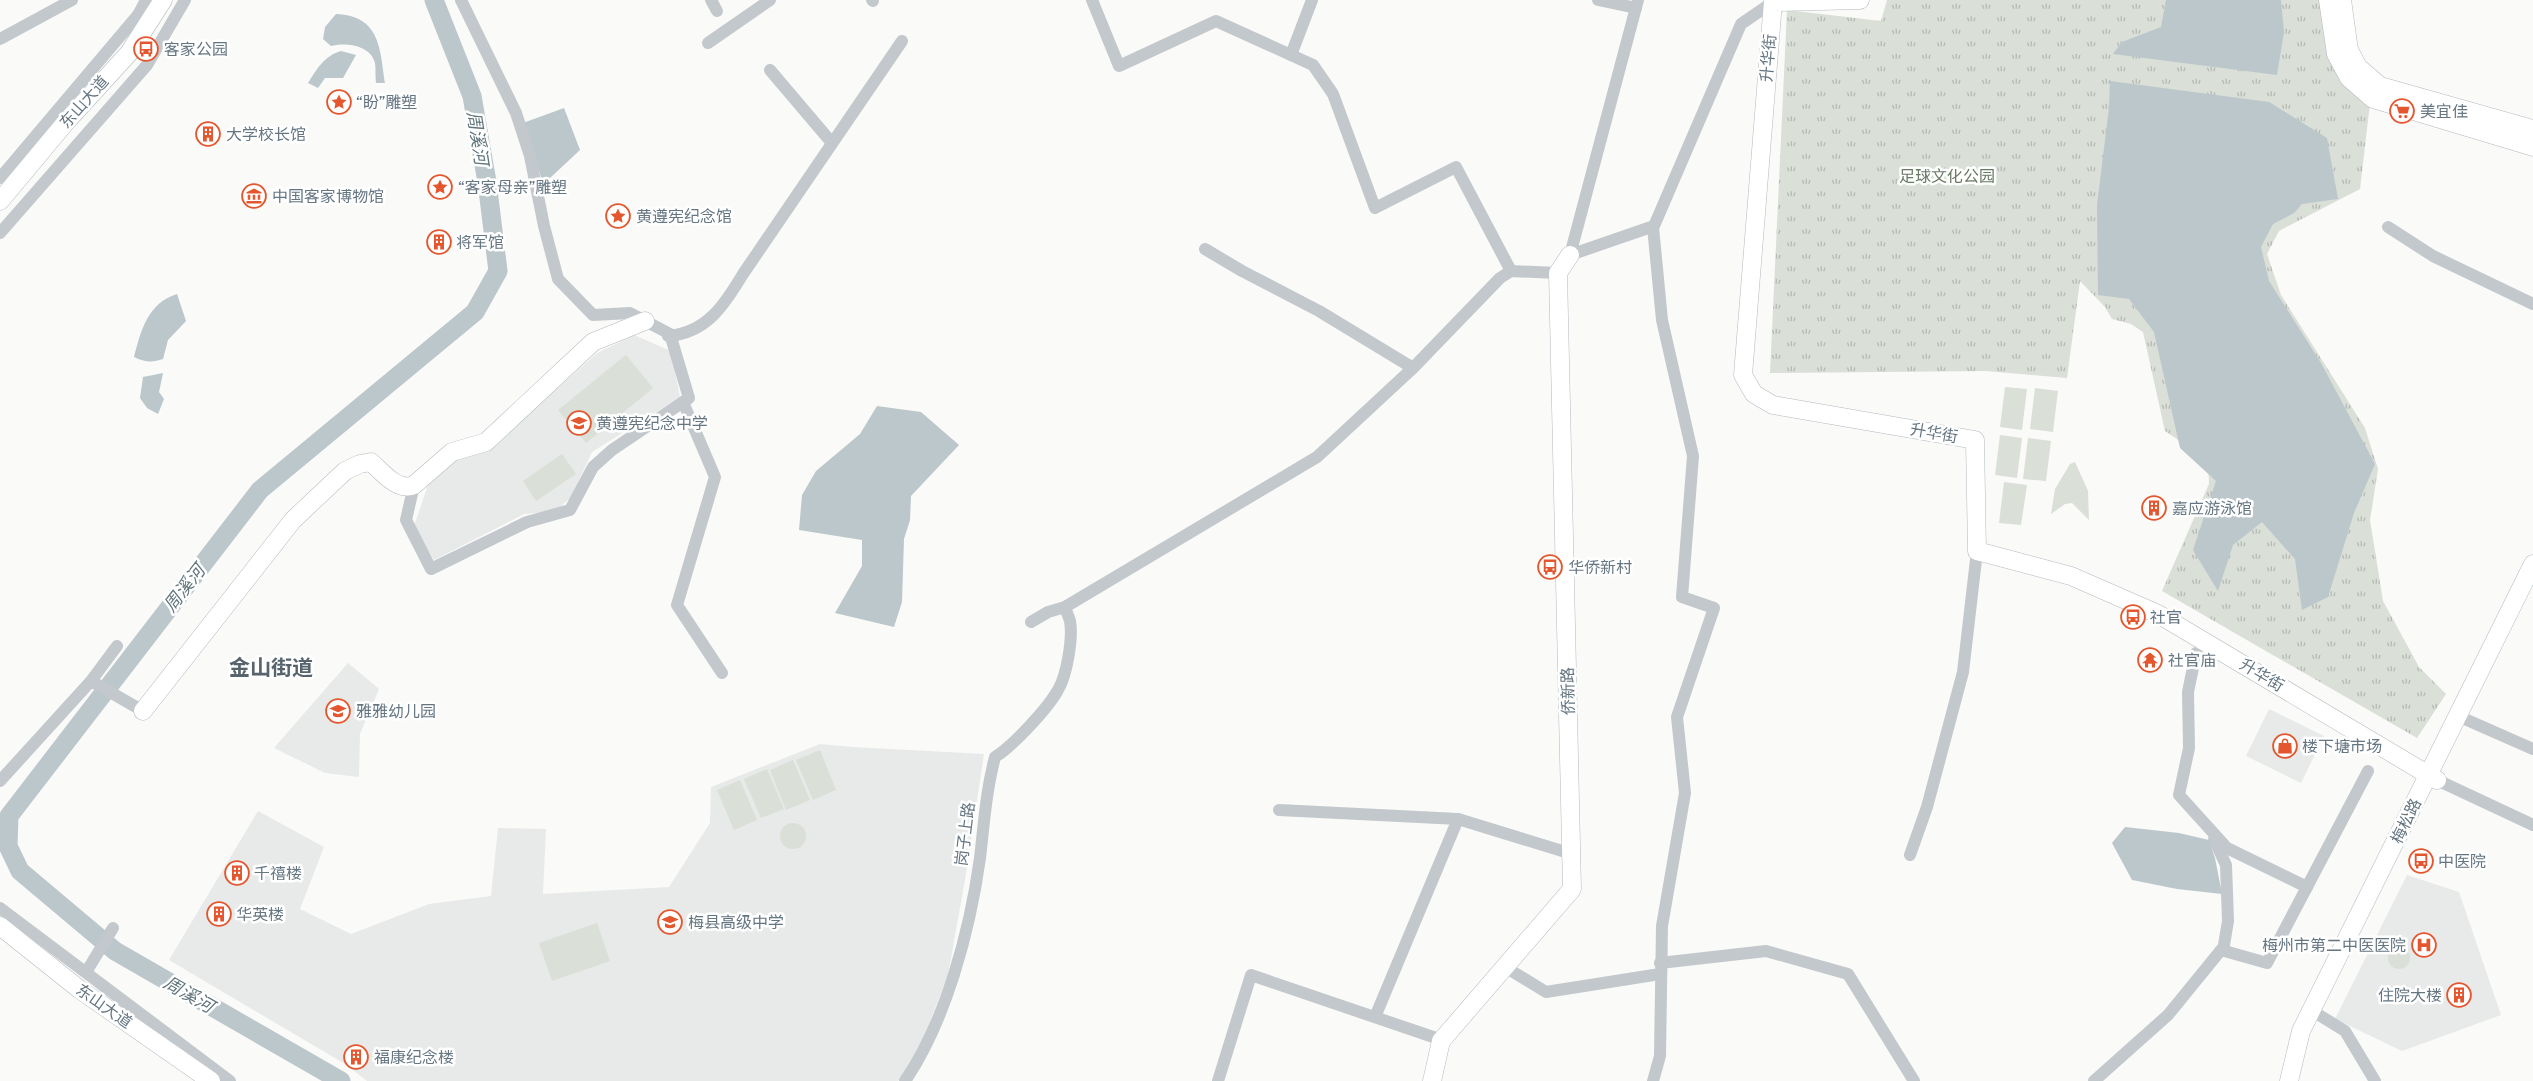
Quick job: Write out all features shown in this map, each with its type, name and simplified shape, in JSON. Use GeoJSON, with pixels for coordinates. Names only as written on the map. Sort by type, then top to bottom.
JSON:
{"type":"FeatureCollection","features":[{"type":"Feature","properties":{"kind":"street"},"geometry":{"type":"LineString","coordinates":[[0,39],[72,0]]}},
{"type":"Feature","properties":{"kind":"street"},"geometry":{"type":"LineString","coordinates":[[0,178],[138,14],[146,0]]}},
{"type":"Feature","properties":{"kind":"street","name":"东山大道"},"geometry":{"type":"LineString","coordinates":[[0,201],[66,122],[130,53],[163,0]]}},
{"type":"Feature","properties":{"kind":"street"},"geometry":{"type":"LineString","coordinates":[[0,233],[147,65],[185,0]]}},
{"type":"Feature","properties":{"kind":"street"},"geometry":{"type":"LineString","coordinates":[[414,485],[406,520],[431,569],[527,522],[570,510],[593,467],[612,450],[689,398],[670,334],[630,313],[593,315],[558,279],[544,226],[530,156],[516,113],[461,0]]}},
{"type":"Feature","properties":{"kind":"street"},"geometry":{"type":"LineString","coordinates":[[708,43],[770,0]]}},
{"type":"Feature","properties":{"kind":"street"},"geometry":{"type":"LineString","coordinates":[[1092,0],[1119,66],[1216,21],[1313,65],[1333,94],[1376,208],[1456,167],[1511,271]]}},
{"type":"Feature","properties":{"kind":"street"},"geometry":{"type":"LineString","coordinates":[[1291,55],[1312,0]]}},
{"type":"Feature","properties":{"kind":"street"},"geometry":{"type":"LineString","coordinates":[[1032,622],[1048,612],[1064,607],[1317,457],[1413,368],[1500,278],[1511,271],[1558,273],[1570,255],[1637,4],[1598,0]]}},
{"type":"Feature","properties":{"kind":"street"},"geometry":{"type":"LineString","coordinates":[[1653,1081],[1660,1056],[1662,926],[1685,793],[1677,717],[1714,608],[1682,597],[1693,456],[1662,320],[1653,226],[1741,24],[1773,2],[1860,0]]}},
{"type":"Feature","properties":{"kind":"street"},"geometry":{"type":"LineString","coordinates":[[2328,0],[2336,54],[2349,78],[2373,99],[2533,147]]}},
{"type":"Feature","properties":{"kind":"street"},"geometry":{"type":"LineString","coordinates":[[2342,0],[2349,50],[2358,67],[2380,86],[2533,129]]}},
{"type":"Feature","properties":{"kind":"street","name":"升华街"},"geometry":{"type":"LineString","coordinates":[[1773,2],[1743,375],[1754,394],[1773,404],[1975,440],[1977,552],[2071,576],[2158,614],[2437,780]]}},
{"type":"Feature","properties":{"kind":"street"},"geometry":{"type":"LineString","coordinates":[[668,336],[697,326],[712,318],[724,306],[742,274],[902,41]]}},
{"type":"Feature","properties":{"kind":"street"},"geometry":{"type":"LineString","coordinates":[[770,70],[832,142]]}},
{"type":"Feature","properties":{"kind":"street"},"geometry":{"type":"LineString","coordinates":[[1570,255],[1653,226]]}},
{"type":"Feature","properties":{"kind":"street"},"geometry":{"type":"LineString","coordinates":[[2388,227],[2433,256],[2533,304]]}},
{"type":"Feature","properties":{"kind":"street"},"geometry":{"type":"LineString","coordinates":[[1205,249],[1242,271],[1319,311],[1413,368]]}},
{"type":"Feature","properties":{"kind":"street","name":"侨新路"},"geometry":{"type":"LineString","coordinates":[[1432,1081],[1442,1040],[1572,889],[1558,273]]}},
{"type":"Feature","properties":{"kind":"street"},"geometry":{"type":"LineString","coordinates":[[91,681],[143,711],[293,520],[345,471],[360,464],[371,462],[400,486],[408,488],[414,485],[452,452],[486,442],[593,342],[645,321]]}},
{"type":"Feature","properties":{"kind":"street"},"geometry":{"type":"LineString","coordinates":[[683,402],[715,477],[677,605],[722,674]]}},
{"type":"Feature","properties":{"kind":"street"},"geometry":{"type":"LineString","coordinates":[[1910,855],[1927,807],[1963,672],[1977,552]]}},
{"type":"Feature","properties":{"kind":"street","name":"梅松路"},"geometry":{"type":"LineString","coordinates":[[2289,1081],[2301,1031],[2533,564]]}},
{"type":"Feature","properties":{"kind":"street","name":"梅松路"},"geometry":{"type":"LineString","coordinates":[[2298,1081],[2310,1033],[2533,584]]}},
{"type":"Feature","properties":{"kind":"street","name":"岗子上路"},"geometry":{"type":"LineString","coordinates":[[905,1081],[919,1061],[957,969],[966,936],[980,859],[986,788],[995,757],[1027,728],[1059,689],[1068,655],[1070,621],[1064,607]]}},
{"type":"Feature","properties":{"kind":"street"},"geometry":{"type":"LineString","coordinates":[[0,781],[91,681],[117,646]]}},
{"type":"Feature","properties":{"kind":"street"},"geometry":{"type":"LineString","coordinates":[[2196,653],[2188,692],[2189,748],[2179,795],[2227,848],[2307,887]]}},
{"type":"Feature","properties":{"kind":"street"},"geometry":{"type":"LineString","coordinates":[[2467,720],[2533,749]]}},
{"type":"Feature","properties":{"kind":"street"},"geometry":{"type":"LineString","coordinates":[[2094,1081],[2168,1014],[2221,950],[2267,963],[2368,771]]}},
{"type":"Feature","properties":{"kind":"street"},"geometry":{"type":"LineString","coordinates":[[2437,780],[2533,825]]}},
{"type":"Feature","properties":{"kind":"street"},"geometry":{"type":"LineString","coordinates":[[1279,810],[1458,819],[1572,854]]}},
{"type":"Feature","properties":{"kind":"street"},"geometry":{"type":"LineString","coordinates":[[1375,1017],[1458,819]]}},
{"type":"Feature","properties":{"kind":"street"},"geometry":{"type":"LineString","coordinates":[[2210,828],[2226,865],[2228,921],[2223,951]]}},
{"type":"Feature","properties":{"kind":"street"},"geometry":{"type":"LineString","coordinates":[[0,908],[230,1081]]}},
{"type":"Feature","properties":{"kind":"street","name":"东山大道"},"geometry":{"type":"LineString","coordinates":[[0,926],[79,989],[211,1081]]}},
{"type":"Feature","properties":{"kind":"street"},"geometry":{"type":"LineString","coordinates":[[88,969],[113,928]]}},
{"type":"Feature","properties":{"kind":"street"},"geometry":{"type":"LineString","coordinates":[[1505,967],[1546,992],[1660,968],[1766,951],[1848,974],[1914,1081]]}},
{"type":"Feature","properties":{"kind":"street"},"geometry":{"type":"LineString","coordinates":[[1218,1081],[1251,975],[1442,1040]]}},
{"type":"Feature","properties":{"kind":"street"},"geometry":{"type":"LineString","coordinates":[[2319,1015],[2345,1031],[2375,1081]]}},
{"type":"Feature","properties":{"kind":"shaded area"},"geometry":{"type":"Polygon","coordinates":[[[2166,0],[2281,0],[2284,32],[2277,75],[2113,54],[2122,42],[2161,27],[2166,0]]]}},
{"type":"Feature","properties":{"kind":"shaded area"},"geometry":{"type":"Polygon","coordinates":[[[336,14],[351,16],[370,27],[379,46],[385,83],[376,83],[375,63],[373,57],[368,52],[357,46],[343,44],[331,46],[323,39],[325,27],[336,14]]]}},
{"type":"Feature","properties":{"kind":"shaded area"},"geometry":{"type":"Polygon","coordinates":[[[341,51],[356,55],[343,78],[325,78],[318,88],[308,83],[325,60],[341,51]]]}},
{"type":"Feature","properties":{"kind":"shaded area"},"geometry":{"type":"Polygon","coordinates":[[[2110,81],[2269,102],[2327,138],[2338,199],[2302,204],[2294,213],[2273,224],[2261,247],[2269,281],[2321,363],[2375,464],[2354,513],[2328,597],[2302,610],[2295,559],[2262,522],[2233,545],[2218,591],[2193,550],[2216,481],[2180,448],[2154,332],[2129,299],[2098,295],[2097,205],[2109,108],[2110,81]]]}},
{"type":"Feature","properties":{"kind":"shaded area"},"geometry":{"type":"Polygon","coordinates":[[[564,108],[580,150],[550,178],[542,180],[523,123],[564,108]]]}},
{"type":"Feature","properties":{"kind":"shaded area"},"geometry":{"type":"Polygon","coordinates":[[[177,294],[186,321],[168,340],[163,359],[148,361],[134,357],[143,328],[152,311],[167,298],[177,294]]]}},
{"type":"Feature","properties":{"kind":"shaded area","name":"黄遵宪纪念中学"},"geometry":{"type":"Polygon","coordinates":[[[634,335],[671,351],[680,397],[592,452],[571,497],[556,511],[524,514],[434,560],[414,526],[433,470],[449,459],[490,449],[597,353],[634,335]]]}},
{"type":"Feature","properties":{"kind":"shaded area"},"geometry":{"type":"Polygon","coordinates":[[[163,373],[159,392],[164,399],[158,414],[147,408],[140,398],[143,377],[163,373]]]}},
{"type":"Feature","properties":{"kind":"shaded area"},"geometry":{"type":"Polygon","coordinates":[[[877,406],[921,412],[959,445],[911,496],[910,520],[904,539],[902,602],[894,627],[835,613],[862,566],[862,540],[799,530],[802,495],[816,471],[860,434],[877,406]]]}},
{"type":"Feature","properties":{"kind":"shaded area","name":"雅雅幼儿园"},"geometry":{"type":"Polygon","coordinates":[[[348,663],[379,689],[360,734],[359,777],[325,773],[274,748],[348,663]]]}},
{"type":"Feature","properties":{"kind":"shaded area","name":"楼下塘市场"},"geometry":{"type":"Polygon","coordinates":[[[2269,709],[2324,736],[2301,783],[2246,756],[2269,709]]]}},
{"type":"Feature","properties":{"kind":"shaded area","name":"梅县高级中学"},"geometry":{"type":"Polygon","coordinates":[[[820,744],[984,754],[965,880],[948,975],[918,1052],[898,1081],[367,1081],[345,1064],[169,960],[258,811],[324,847],[300,909],[351,934],[429,904],[491,896],[498,828],[546,829],[543,894],[669,887],[710,823],[711,787],[820,744]]]}},
{"type":"Feature","properties":{"kind":"shaded area"},"geometry":{"type":"Polygon","coordinates":[[[2125,827],[2179,833],[2209,840],[2215,858],[2222,894],[2177,889],[2132,880],[2112,843],[2125,827]]]}},
{"type":"Feature","properties":{"kind":"shaded area","name":"梅州市第二中医医院"},"geometry":{"type":"Polygon","coordinates":[[[2407,875],[2459,892],[2501,1015],[2402,1051],[2335,1019],[2407,875]]]}},
{"type":"Feature","properties":{"kind":"green space","name":"足球文化公园"},"geometry":{"type":"Polygon","coordinates":[[[1887,0],[2332,0],[2370,103],[2360,189],[2279,231],[2267,254],[2281,295],[2365,428],[2378,469],[2370,520],[2383,601],[2419,667],[2446,694],[2417,738],[2162,591],[2209,484],[2208,460],[2165,431],[2143,332],[2131,324],[2112,319],[2105,307],[2080,281],[2067,378],[1986,371],[1770,373],[1787,10],[1881,21],[1887,0]]]}},
{"type":"Feature","properties":{"kind":"green space"},"geometry":{"type":"Polygon","coordinates":[[[626,355],[653,388],[586,443],[558,410],[626,355]]]}},
{"type":"Feature","properties":{"kind":"green space"},"geometry":{"type":"Polygon","coordinates":[[[2005,387],[2027,389],[2022,430],[2000,427],[2005,387]]]}},
{"type":"Feature","properties":{"kind":"green space"},"geometry":{"type":"Polygon","coordinates":[[[2035,388],[2058,391],[2053,432],[2030,429],[2035,388]]]}},
{"type":"Feature","properties":{"kind":"green space"},"geometry":{"type":"Polygon","coordinates":[[[2000,435],[2022,438],[2017,478],[1995,475],[2000,435]]]}},
{"type":"Feature","properties":{"kind":"green space"},"geometry":{"type":"Polygon","coordinates":[[[2028,438],[2051,441],[2046,481],[2023,479],[2028,438]]]}},
{"type":"Feature","properties":{"kind":"green space"},"geometry":{"type":"Polygon","coordinates":[[[562,454],[576,474],[536,501],[523,481],[562,454]]]}},
{"type":"Feature","properties":{"kind":"green space"},"geometry":{"type":"Polygon","coordinates":[[[2075,462],[2088,491],[2089,520],[2072,503],[2065,504],[2051,514],[2055,489],[2070,464],[2075,462]]]}},
{"type":"Feature","properties":{"kind":"green space"},"geometry":{"type":"Polygon","coordinates":[[[2004,482],[2027,485],[2021,525],[1999,523],[2004,482]]]}},
{"type":"Feature","properties":{"kind":"green space"},"geometry":{"type":"Polygon","coordinates":[[[820,750],[836,790],[813,800],[796,760],[820,750]]]}},
{"type":"Feature","properties":{"kind":"green space"},"geometry":{"type":"Polygon","coordinates":[[[793,760],[810,800],[786,810],[770,770],[793,760]]]}},
{"type":"Feature","properties":{"kind":"green space"},"geometry":{"type":"Polygon","coordinates":[[[767,769],[784,809],[761,818],[744,779],[767,769]]]}},
{"type":"Feature","properties":{"kind":"green space"},"geometry":{"type":"Polygon","coordinates":[[[740,780],[757,820],[734,830],[717,790],[740,780]]]}},
{"type":"Feature","properties":{"kind":"green space"},"geometry":{"type":"Polygon","coordinates":[[[793,823],[802,827],[806,836],[802,845],[793,849],[784,845],[780,836],[784,827],[793,823]]]}},
{"type":"Feature","properties":{"kind":"green space"},"geometry":{"type":"Polygon","coordinates":[[[597,923],[610,961],[552,981],[539,943],[597,923]]]}},
{"type":"Feature","properties":{"kind":"green space"},"geometry":{"type":"Polygon","coordinates":[[[2399,947],[2407,950],[2410,958],[2407,966],[2399,969],[2391,966],[2388,958],[2391,950],[2399,947]]]}},
{"type":"Feature","properties":{"kind":"waterway","name":"周溪河"},"geometry":{"type":"LineString","coordinates":[[341,1081],[115,951],[20,871],[8,846],[9,816],[260,490],[475,312],[498,271],[487,182],[472,96],[434,0]]}},
{"type":"Feature","properties":{"kind":"place","name":"客家公园"},"geometry":{"type":"Point","coordinates":[146,49]}},
{"type":"Feature","properties":{"kind":"place","name":"“盼”雕塑"},"geometry":{"type":"Point","coordinates":[339,102]}},
{"type":"Feature","properties":{"kind":"place","name":"美宜佳"},"geometry":{"type":"Point","coordinates":[2402,111]}},
{"type":"Feature","properties":{"kind":"place","name":"大学校长馆"},"geometry":{"type":"Point","coordinates":[208,134]}},
{"type":"Feature","properties":{"kind":"place","name":"“客家母亲”雕塑"},"geometry":{"type":"Point","coordinates":[440,187]}},
{"type":"Feature","properties":{"kind":"place","name":"中国客家博物馆"},"geometry":{"type":"Point","coordinates":[254,196]}},
{"type":"Feature","properties":{"kind":"place","name":"黄遵宪纪念馆"},"geometry":{"type":"Point","coordinates":[618,216]}},
{"type":"Feature","properties":{"kind":"place","name":"将军馆"},"geometry":{"type":"Point","coordinates":[439,242]}},
{"type":"Feature","properties":{"kind":"place","name":"黄遵宪纪念中学"},"geometry":{"type":"Point","coordinates":[579,423]}},
{"type":"Feature","properties":{"kind":"place","name":"嘉应游泳馆"},"geometry":{"type":"Point","coordinates":[2154,508]}},
{"type":"Feature","properties":{"kind":"place","name":"华侨新村"},"geometry":{"type":"Point","coordinates":[1550,567]}},
{"type":"Feature","properties":{"kind":"place","name":"社官"},"geometry":{"type":"Point","coordinates":[2133,617]}},
{"type":"Feature","properties":{"kind":"place","name":"社官庙"},"geometry":{"type":"Point","coordinates":[2150,660]}},
{"type":"Feature","properties":{"kind":"place","name":"雅雅幼儿园"},"geometry":{"type":"Point","coordinates":[338,711]}},
{"type":"Feature","properties":{"kind":"place","name":"楼下塘市场"},"geometry":{"type":"Point","coordinates":[2285,746]}},
{"type":"Feature","properties":{"kind":"place","name":"中医院"},"geometry":{"type":"Point","coordinates":[2421,861]}},
{"type":"Feature","properties":{"kind":"place","name":"千禧楼"},"geometry":{"type":"Point","coordinates":[237,873]}},
{"type":"Feature","properties":{"kind":"place","name":"华英楼"},"geometry":{"type":"Point","coordinates":[219,914]}},
{"type":"Feature","properties":{"kind":"place","name":"梅县高级中学"},"geometry":{"type":"Point","coordinates":[670,922]}},
{"type":"Feature","properties":{"kind":"place","name":"梅州市第二中医医院"},"geometry":{"type":"Point","coordinates":[2424,945]}},
{"type":"Feature","properties":{"kind":"place","name":"住院大楼"},"geometry":{"type":"Point","coordinates":[2459,995]}},
{"type":"Feature","properties":{"kind":"place","name":"福康纪念楼"},"geometry":{"type":"Point","coordinates":[356,1057]}},
{"type":"Feature","properties":{"kind":"district","name":"金山街道"},"geometry":{"type":"Point","coordinates":[271,667]}}]}
